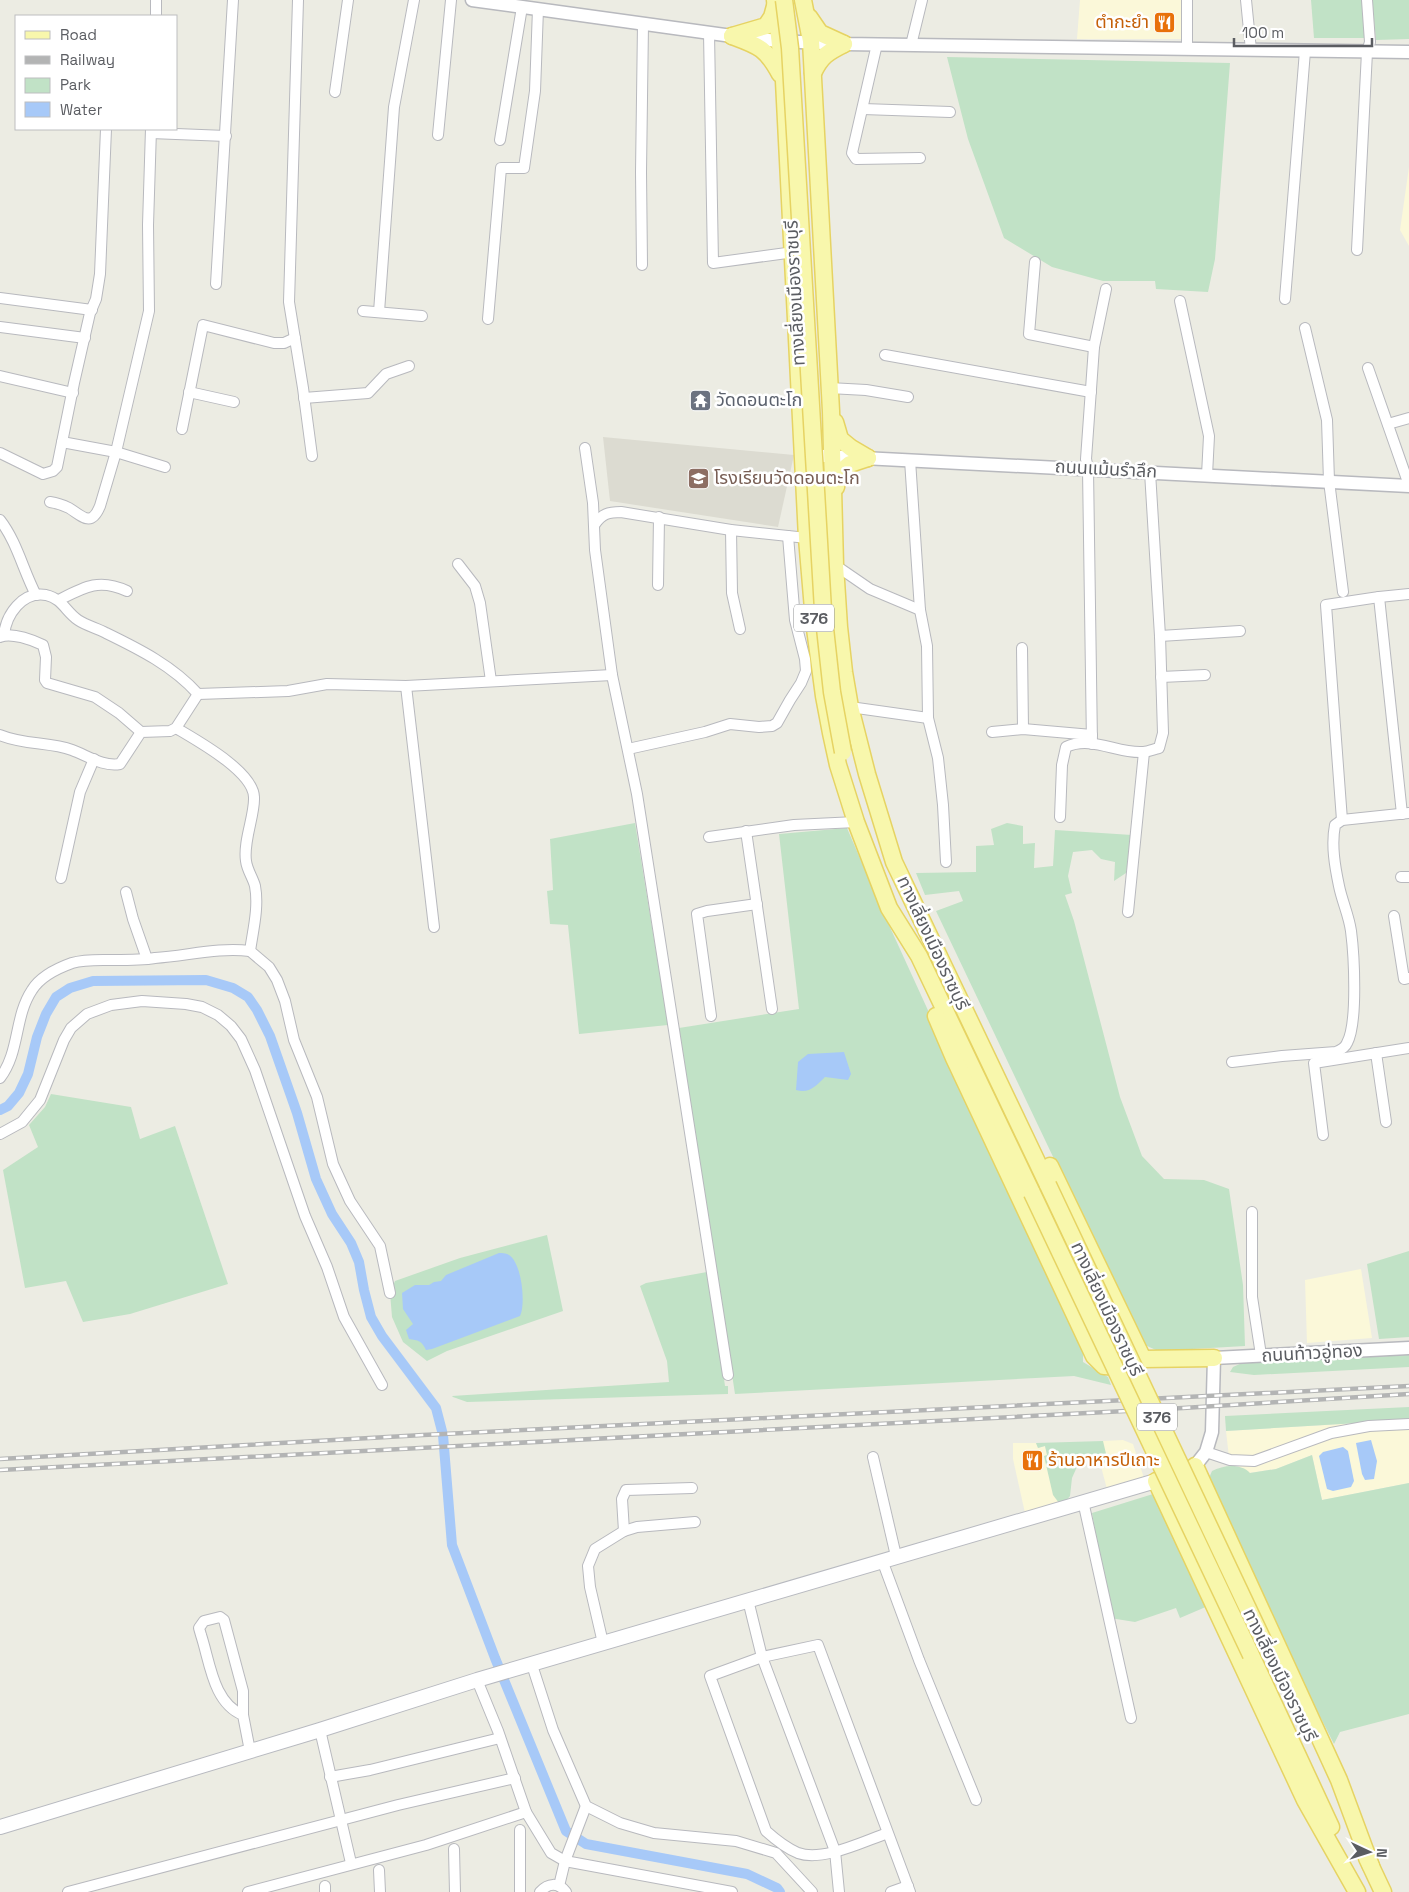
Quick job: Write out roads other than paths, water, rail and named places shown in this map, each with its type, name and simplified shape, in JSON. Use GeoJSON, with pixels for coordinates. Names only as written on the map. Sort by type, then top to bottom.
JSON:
{"type":"FeatureCollection","features":[{"type":"Feature","properties":{"kind":"main road","name":"ทางเลี่ยงเมืองราชบุรี"},"geometry":{"type":"LineString","coordinates":[[793,0],[800,51],[822,403],[832,608],[849,751],[894,862],[915,908],[1383,1892]]}},
{"type":"Feature","properties":{"kind":"main road","name":"ทางเลี่ยงเมืองราชบุรี"},"geometry":{"type":"LineString","coordinates":[[778,2],[791,57],[823,610],[831,683],[869,835],[919,956],[1251,1654],[1361,1892]]}},
{"type":"Feature","properties":{"kind":"main road","name":"ทางเลี่ยงเมืองราชบุรี"},"geometry":{"type":"LineString","coordinates":[[778,2],[778,41],[784,81],[794,252],[807,538],[814,621],[824,696],[838,765],[856,822],[889,908],[919,956]]}},
{"type":"Feature","properties":{"kind":"main road"},"geometry":{"type":"LineString","coordinates":[[732,36],[766,26],[778,2]]}},
{"type":"Feature","properties":{"kind":"main road","name":"ทางเลี่ยงเมืองราชบุรี"},"geometry":{"type":"LineString","coordinates":[[805,6],[811,42],[813,73],[831,411],[835,565],[839,627],[850,707],[867,774],[894,862]]}},
{"type":"Feature","properties":{"kind":"main road"},"geometry":{"type":"LineString","coordinates":[[805,6],[820,33],[844,44]]}},
{"type":"Feature","properties":{"kind":"main road"},"geometry":{"type":"LineString","coordinates":[[732,36],[752,43],[765,51],[784,81]]}},
{"type":"Feature","properties":{"kind":"main road"},"geometry":{"type":"LineString","coordinates":[[813,73],[819,60],[830,51],[844,44]]}},
{"type":"Feature","properties":{"kind":"main road"},"geometry":{"type":"LineString","coordinates":[[831,411],[840,439],[868,458]]}},
{"type":"Feature","properties":{"kind":"main road"},"geometry":{"type":"LineString","coordinates":[[833,508],[838,474],[850,464],[868,458]]}},
{"type":"Feature","properties":{"kind":"main road"},"geometry":{"type":"LineString","coordinates":[[889,908],[954,1058],[1094,1356],[1104,1366],[1121,1367],[1143,1359],[1214,1358]]}},
{"type":"Feature","properties":{"kind":"main road"},"geometry":{"type":"LineString","coordinates":[[915,908],[991,1040],[1143,1359]]}},
{"type":"Feature","properties":{"kind":"main road"},"geometry":{"type":"LineString","coordinates":[[0,1826],[320,1730],[482,1679],[882,1560],[1156,1482],[1195,1466],[1339,1780],[1371,1866]]}},
{"type":"Feature","properties":{"kind":"main road"},"geometry":{"type":"LineString","coordinates":[[1156,1482],[1305,1800],[1357,1892]]}},
{"type":"Feature","properties":{"kind":"street"},"geometry":{"type":"LineString","coordinates":[[156,0],[156,15]]}},
{"type":"Feature","properties":{"kind":"street"},"geometry":{"type":"LineString","coordinates":[[216,284],[234,0]]}},
{"type":"Feature","properties":{"kind":"street"},"geometry":{"type":"LineString","coordinates":[[298,0],[289,302],[312,456]]}},
{"type":"Feature","properties":{"kind":"street"},"geometry":{"type":"LineString","coordinates":[[335,92],[348,0]]}},
{"type":"Feature","properties":{"kind":"street"},"geometry":{"type":"LineString","coordinates":[[380,312],[394,107],[414,0]]}},
{"type":"Feature","properties":{"kind":"street"},"geometry":{"type":"LineString","coordinates":[[438,136],[451,0]]}},
{"type":"Feature","properties":{"kind":"street"},"geometry":{"type":"LineString","coordinates":[[472,0],[778,41],[844,44],[1409,52]]}},
{"type":"Feature","properties":{"kind":"street"},"geometry":{"type":"LineString","coordinates":[[911,45],[922,0]]}},
{"type":"Feature","properties":{"kind":"street"},"geometry":{"type":"LineString","coordinates":[[1187,0],[1187,49]]}},
{"type":"Feature","properties":{"kind":"street"},"geometry":{"type":"LineString","coordinates":[[1246,0],[1251,50]]}},
{"type":"Feature","properties":{"kind":"street"},"geometry":{"type":"LineString","coordinates":[[1357,250],[1367,52],[1370,42],[1367,0]]}},
{"type":"Feature","properties":{"kind":"street"},"geometry":{"type":"LineString","coordinates":[[500,140],[522,7]]}},
{"type":"Feature","properties":{"kind":"street"},"geometry":{"type":"LineString","coordinates":[[488,319],[501,168],[524,168],[526,143],[535,91],[538,10]]}},
{"type":"Feature","properties":{"kind":"street"},"geometry":{"type":"LineString","coordinates":[[642,265],[643,24]]}},
{"type":"Feature","properties":{"kind":"street"},"geometry":{"type":"LineString","coordinates":[[709,33],[713,263],[794,252]]}},
{"type":"Feature","properties":{"kind":"street"},"geometry":{"type":"LineString","coordinates":[[877,44],[864,109],[852,153],[856,159],[920,158]]}},
{"type":"Feature","properties":{"kind":"street"},"geometry":{"type":"LineString","coordinates":[[1285,299],[1306,51]]}},
{"type":"Feature","properties":{"kind":"street"},"geometry":{"type":"LineString","coordinates":[[864,109],[950,112]]}},
{"type":"Feature","properties":{"kind":"street"},"geometry":{"type":"LineString","coordinates":[[0,453],[43,474],[53,471],[57,466],[100,274],[106,130]]}},
{"type":"Feature","properties":{"kind":"street"},"geometry":{"type":"LineString","coordinates":[[50,502],[65,506],[82,518],[92,517],[97,513],[100,506],[116,452],[149,311],[148,225],[151,131],[226,136]]}},
{"type":"Feature","properties":{"kind":"street"},"geometry":{"type":"LineString","coordinates":[[1034,262],[1029,334],[1094,347]]}},
{"type":"Feature","properties":{"kind":"street"},"geometry":{"type":"LineString","coordinates":[[1092,739],[1088,469],[1086,459],[1094,347],[1106,289]]}},
{"type":"Feature","properties":{"kind":"street"},"geometry":{"type":"LineString","coordinates":[[0,298],[92,310]]}},
{"type":"Feature","properties":{"kind":"street"},"geometry":{"type":"LineString","coordinates":[[1180,301],[1209,436],[1207,475]]}},
{"type":"Feature","properties":{"kind":"street"},"geometry":{"type":"LineString","coordinates":[[363,311],[422,316]]}},
{"type":"Feature","properties":{"kind":"street"},"geometry":{"type":"LineString","coordinates":[[182,429],[203,325],[274,343],[284,343],[295,338]]}},
{"type":"Feature","properties":{"kind":"street"},"geometry":{"type":"LineString","coordinates":[[0,327],[85,338]]}},
{"type":"Feature","properties":{"kind":"street"},"geometry":{"type":"LineString","coordinates":[[1305,328],[1327,420],[1330,481],[1343,592]]}},
{"type":"Feature","properties":{"kind":"street"},"geometry":{"type":"LineString","coordinates":[[885,356],[1090,392]]}},
{"type":"Feature","properties":{"kind":"street"},"geometry":{"type":"LineString","coordinates":[[304,398],[368,393],[386,374],[409,366]]}},
{"type":"Feature","properties":{"kind":"street"},"geometry":{"type":"LineString","coordinates":[[1368,368],[1409,485]]}},
{"type":"Feature","properties":{"kind":"street"},"geometry":{"type":"LineString","coordinates":[[0,376],[73,393]]}},
{"type":"Feature","properties":{"kind":"street"},"geometry":{"type":"LineString","coordinates":[[829,388],[866,390],[908,397]]}},
{"type":"Feature","properties":{"kind":"street"},"geometry":{"type":"LineString","coordinates":[[189,392],[234,402]]}},
{"type":"Feature","properties":{"kind":"street"},"geometry":{"type":"LineString","coordinates":[[1388,424],[1409,418]]}},
{"type":"Feature","properties":{"kind":"street"},"geometry":{"type":"LineString","coordinates":[[62,442],[116,452],[165,467]]}},
{"type":"Feature","properties":{"kind":"street"},"geometry":{"type":"LineString","coordinates":[[584,448],[593,503],[595,550],[612,676],[637,794],[728,1375]]}},
{"type":"Feature","properties":{"kind":"street","name":"ถนนแม้นรำลึก"},"geometry":{"type":"LineString","coordinates":[[803,455],[1409,485]]}},
{"type":"Feature","properties":{"kind":"street"},"geometry":{"type":"LineString","coordinates":[[910,460],[920,610],[928,646],[928,718],[938,758],[946,862]]}},
{"type":"Feature","properties":{"kind":"street"},"geometry":{"type":"LineString","coordinates":[[992,732],[1023,729],[1092,739],[1144,752],[1159,748],[1162,733],[1160,636],[1150,472]]}},
{"type":"Feature","properties":{"kind":"street"},"geometry":{"type":"LineString","coordinates":[[595,524],[600,516],[609,512],[621,512],[731,530],[807,538]]}},
{"type":"Feature","properties":{"kind":"street"},"geometry":{"type":"LineString","coordinates":[[658,586],[659,517]]}},
{"type":"Feature","properties":{"kind":"street"},"geometry":{"type":"LineString","coordinates":[[0,520],[13,539],[22,566],[36,595]]}},
{"type":"Feature","properties":{"kind":"street"},"geometry":{"type":"LineString","coordinates":[[731,530],[732,594],[740,629]]}},
{"type":"Feature","properties":{"kind":"street"},"geometry":{"type":"LineString","coordinates":[[628,749],[705,732],[730,724],[760,727],[772,726],[777,723],[806,672],[805,659],[795,620],[788,536]]}},
{"type":"Feature","properties":{"kind":"street"},"geometry":{"type":"LineString","coordinates":[[458,564],[475,586],[480,603],[492,682]]}},
{"type":"Feature","properties":{"kind":"street"},"geometry":{"type":"LineString","coordinates":[[835,565],[870,589],[920,610]]}},
{"type":"Feature","properties":{"kind":"street"},"geometry":{"type":"LineString","coordinates":[[59,600],[85,587],[101,584],[127,591]]}},
{"type":"Feature","properties":{"kind":"street"},"geometry":{"type":"LineString","coordinates":[[1342,820],[1326,605],[1379,596],[1409,594]]}},
{"type":"Feature","properties":{"kind":"street"},"geometry":{"type":"LineString","coordinates":[[36,595],[45,595],[59,600],[80,621],[106,632],[168,667],[185,679],[198,694],[176,728],[170,731],[141,732],[119,713],[94,697],[47,683],[45,680],[46,657],[43,645],[34,641],[2,636],[8,617],[14,607],[36,595]]}},
{"type":"Feature","properties":{"kind":"street"},"geometry":{"type":"LineString","coordinates":[[1232,1062],[1336,1052],[1347,1044],[1350,1038],[1354,1003],[1354,968],[1351,929],[1339,886],[1332,839],[1335,825],[1342,820],[1405,814],[1379,596]]}},
{"type":"Feature","properties":{"kind":"street"},"geometry":{"type":"LineString","coordinates":[[1160,636],[1240,631]]}},
{"type":"Feature","properties":{"kind":"street"},"geometry":{"type":"LineString","coordinates":[[1022,648],[1023,729]]}},
{"type":"Feature","properties":{"kind":"street"},"geometry":{"type":"LineString","coordinates":[[1161,677],[1205,675]]}},
{"type":"Feature","properties":{"kind":"street"},"geometry":{"type":"LineString","coordinates":[[198,694],[288,691],[327,684],[406,686],[612,676]]}},
{"type":"Feature","properties":{"kind":"street"},"geometry":{"type":"LineString","coordinates":[[406,686],[434,927]]}},
{"type":"Feature","properties":{"kind":"street"},"geometry":{"type":"LineString","coordinates":[[850,707],[928,718]]}},
{"type":"Feature","properties":{"kind":"street"},"geometry":{"type":"LineString","coordinates":[[176,728],[220,754],[250,784],[254,796],[247,838],[246,861],[254,884],[257,901],[250,950]]}},
{"type":"Feature","properties":{"kind":"street"},"geometry":{"type":"LineString","coordinates":[[0,735],[13,740],[70,749],[112,765],[120,764],[141,732]]}},
{"type":"Feature","properties":{"kind":"street"},"geometry":{"type":"LineString","coordinates":[[1060,817],[1062,765],[1066,747],[1092,739]]}},
{"type":"Feature","properties":{"kind":"street"},"geometry":{"type":"LineString","coordinates":[[1128,912],[1144,752]]}},
{"type":"Feature","properties":{"kind":"street"},"geometry":{"type":"LineString","coordinates":[[61,878],[80,792],[94,759]]}},
{"type":"Feature","properties":{"kind":"street"},"geometry":{"type":"LineString","coordinates":[[708,837],[794,825],[856,822]]}},
{"type":"Feature","properties":{"kind":"street"},"geometry":{"type":"LineString","coordinates":[[746,831],[772,1010]]}},
{"type":"Feature","properties":{"kind":"street"},"geometry":{"type":"LineString","coordinates":[[126,892],[133,919],[148,959]]}},
{"type":"Feature","properties":{"kind":"street"},"geometry":{"type":"LineString","coordinates":[[711,1016],[697,914],[756,904]]}},
{"type":"Feature","properties":{"kind":"street"},"geometry":{"type":"LineString","coordinates":[[1394,916],[1404,979],[1409,978]]}},
{"type":"Feature","properties":{"kind":"street"},"geometry":{"type":"LineString","coordinates":[[0,1078],[8,1066],[13,1053],[20,1017],[26,1000],[32,989],[41,980],[56,970],[82,960],[148,959],[232,949],[250,950],[269,967],[277,980],[285,1001],[294,1040],[317,1097],[334,1164],[350,1201],[380,1246],[390,1293]]}},
{"type":"Feature","properties":{"kind":"street"},"geometry":{"type":"LineString","coordinates":[[0,1134],[22,1122],[40,1100],[64,1040],[71,1028],[88,1014],[111,1005],[142,1001],[186,1004],[202,1007],[218,1015],[231,1026],[241,1039],[255,1070],[305,1216],[328,1267],[344,1317],[382,1384]]}},
{"type":"Feature","properties":{"kind":"street"},"geometry":{"type":"LineString","coordinates":[[1323,1135],[1314,1063],[1409,1048]]}},
{"type":"Feature","properties":{"kind":"street"},"geometry":{"type":"LineString","coordinates":[[1376,1053],[1386,1122]]}},
{"type":"Feature","properties":{"kind":"street"},"geometry":{"type":"LineString","coordinates":[[1252,1212],[1252,1297],[1261,1355]]}},
{"type":"Feature","properties":{"kind":"street","name":"ถนนท้าวอู่ทอง"},"geometry":{"type":"LineString","coordinates":[[1214,1358],[1409,1348]]}},
{"type":"Feature","properties":{"kind":"street"},"geometry":{"type":"LineString","coordinates":[[1195,1466],[1206,1452],[1212,1432],[1214,1358]]}},
{"type":"Feature","properties":{"kind":"street"},"geometry":{"type":"LineString","coordinates":[[1206,1452],[1230,1460],[1254,1461],[1331,1432],[1369,1426],[1409,1424]]}},
{"type":"Feature","properties":{"kind":"street"},"geometry":{"type":"LineString","coordinates":[[873,1457],[896,1556]]}},
{"type":"Feature","properties":{"kind":"street"},"geometry":{"type":"LineString","coordinates":[[624,1532],[622,1499],[626,1490],[692,1488]]}},
{"type":"Feature","properties":{"kind":"street"},"geometry":{"type":"LineString","coordinates":[[1083,1502],[1131,1718]]}},
{"type":"Feature","properties":{"kind":"street"},"geometry":{"type":"LineString","coordinates":[[603,1643],[590,1587],[588,1566],[595,1549],[624,1532],[637,1527],[694,1522]]}},
{"type":"Feature","properties":{"kind":"street"},"geometry":{"type":"LineString","coordinates":[[882,1560],[919,1660],[976,1800]]}},
{"type":"Feature","properties":{"kind":"street"},"geometry":{"type":"LineString","coordinates":[[748,1600],[762,1657],[835,1851],[839,1892]]}},
{"type":"Feature","properties":{"kind":"street"},"geometry":{"type":"LineString","coordinates":[[243,1715],[229,1707],[216,1686],[199,1628],[204,1621],[220,1617],[224,1620],[243,1691],[243,1715],[250,1751]]}},
{"type":"Feature","properties":{"kind":"street"},"geometry":{"type":"LineString","coordinates":[[888,1833],[825,1855],[800,1854],[782,1844],[766,1831],[710,1676],[762,1657],[818,1645],[909,1889],[891,1892]]}},
{"type":"Feature","properties":{"kind":"street"},"geometry":{"type":"LineString","coordinates":[[530,1665],[553,1730],[586,1806],[620,1823],[654,1833],[736,1841],[776,1853],[812,1892]]}},
{"type":"Feature","properties":{"kind":"street"},"geometry":{"type":"LineString","coordinates":[[482,1679],[526,1812],[551,1853],[565,1861],[732,1892]]}},
{"type":"Feature","properties":{"kind":"street"},"geometry":{"type":"LineString","coordinates":[[320,1730],[351,1863]]}},
{"type":"Feature","properties":{"kind":"street"},"geometry":{"type":"LineString","coordinates":[[330,1777],[370,1770],[500,1738]]}},
{"type":"Feature","properties":{"kind":"street"},"geometry":{"type":"LineString","coordinates":[[68,1892],[340,1822],[398,1805],[515,1778]]}},
{"type":"Feature","properties":{"kind":"street"},"geometry":{"type":"LineString","coordinates":[[540,1892],[550,1885],[563,1889],[565,1861],[586,1806]]}},
{"type":"Feature","properties":{"kind":"street"},"geometry":{"type":"LineString","coordinates":[[248,1892],[351,1863],[426,1845],[526,1812]]}},
{"type":"Feature","properties":{"kind":"street"},"geometry":{"type":"LineString","coordinates":[[520,1830],[520,1892]]}},
{"type":"Feature","properties":{"kind":"street"},"geometry":{"type":"LineString","coordinates":[[454,1849],[456,1892]]}},
{"type":"Feature","properties":{"kind":"street"},"geometry":{"type":"LineString","coordinates":[[379,1870],[380,1892]]}},
{"type":"Feature","properties":{"kind":"water"},"geometry":{"type":"Polygon","coordinates":[[[844,1052],[851,1074],[848,1080],[825,1077],[809,1090],[796,1090],[798,1062],[808,1054],[844,1052]]]}},
{"type":"Feature","properties":{"kind":"water"},"geometry":{"type":"Polygon","coordinates":[[[499,1253],[506,1254],[512,1258],[519,1273],[523,1302],[520,1316],[432,1349],[426,1350],[419,1342],[409,1339],[406,1330],[413,1324],[403,1309],[402,1293],[415,1285],[429,1285],[441,1281],[446,1275],[499,1253]]]}},
{"type":"Feature","properties":{"kind":"water"},"geometry":{"type":"Polygon","coordinates":[[[1371,1440],[1377,1461],[1374,1479],[1365,1480],[1356,1443],[1371,1440]]]}},
{"type":"Feature","properties":{"kind":"water"},"geometry":{"type":"Polygon","coordinates":[[[1343,1447],[1348,1451],[1354,1481],[1351,1487],[1333,1491],[1327,1489],[1319,1456],[1323,1452],[1343,1447]]]}},
{"type":"Feature","properties":{"kind":"waterway"},"geometry":{"type":"LineString","coordinates":[[0,1110],[8,1106],[19,1093],[28,1074],[37,1037],[46,1014],[56,997],[70,988],[93,981],[206,980],[233,988],[248,997],[270,1036],[297,1113],[316,1179],[332,1214],[351,1243],[359,1262],[371,1317],[382,1336],[436,1408],[443,1435],[452,1545],[495,1658],[566,1831],[586,1844],[747,1874],[777,1888],[780,1892]]}},
{"type":"Feature","properties":{"kind":"railway"},"geometry":{"type":"LineString","coordinates":[[0,1459],[423,1435],[1409,1386]]}},
{"type":"Feature","properties":{"kind":"railway"},"geometry":{"type":"LineString","coordinates":[[0,1470],[1183,1408],[1409,1394]]}},
{"type":"Feature","properties":{"kind":"place","name":"ตำกะยำ"},"geometry":{"type":"Point","coordinates":[1165,22]}},
{"type":"Feature","properties":{"kind":"place","name":"วัดดอนตะโก"},"geometry":{"type":"Point","coordinates":[700,400]}},
{"type":"Feature","properties":{"kind":"place","name":"โรงเรียนวัดดอนตะโก"},"geometry":{"type":"Point","coordinates":[698,478]}},
{"type":"Feature","properties":{"kind":"place","name":"ร้านอาหารปีเถาะ"},"geometry":{"type":"Point","coordinates":[1032,1460]}}]}
